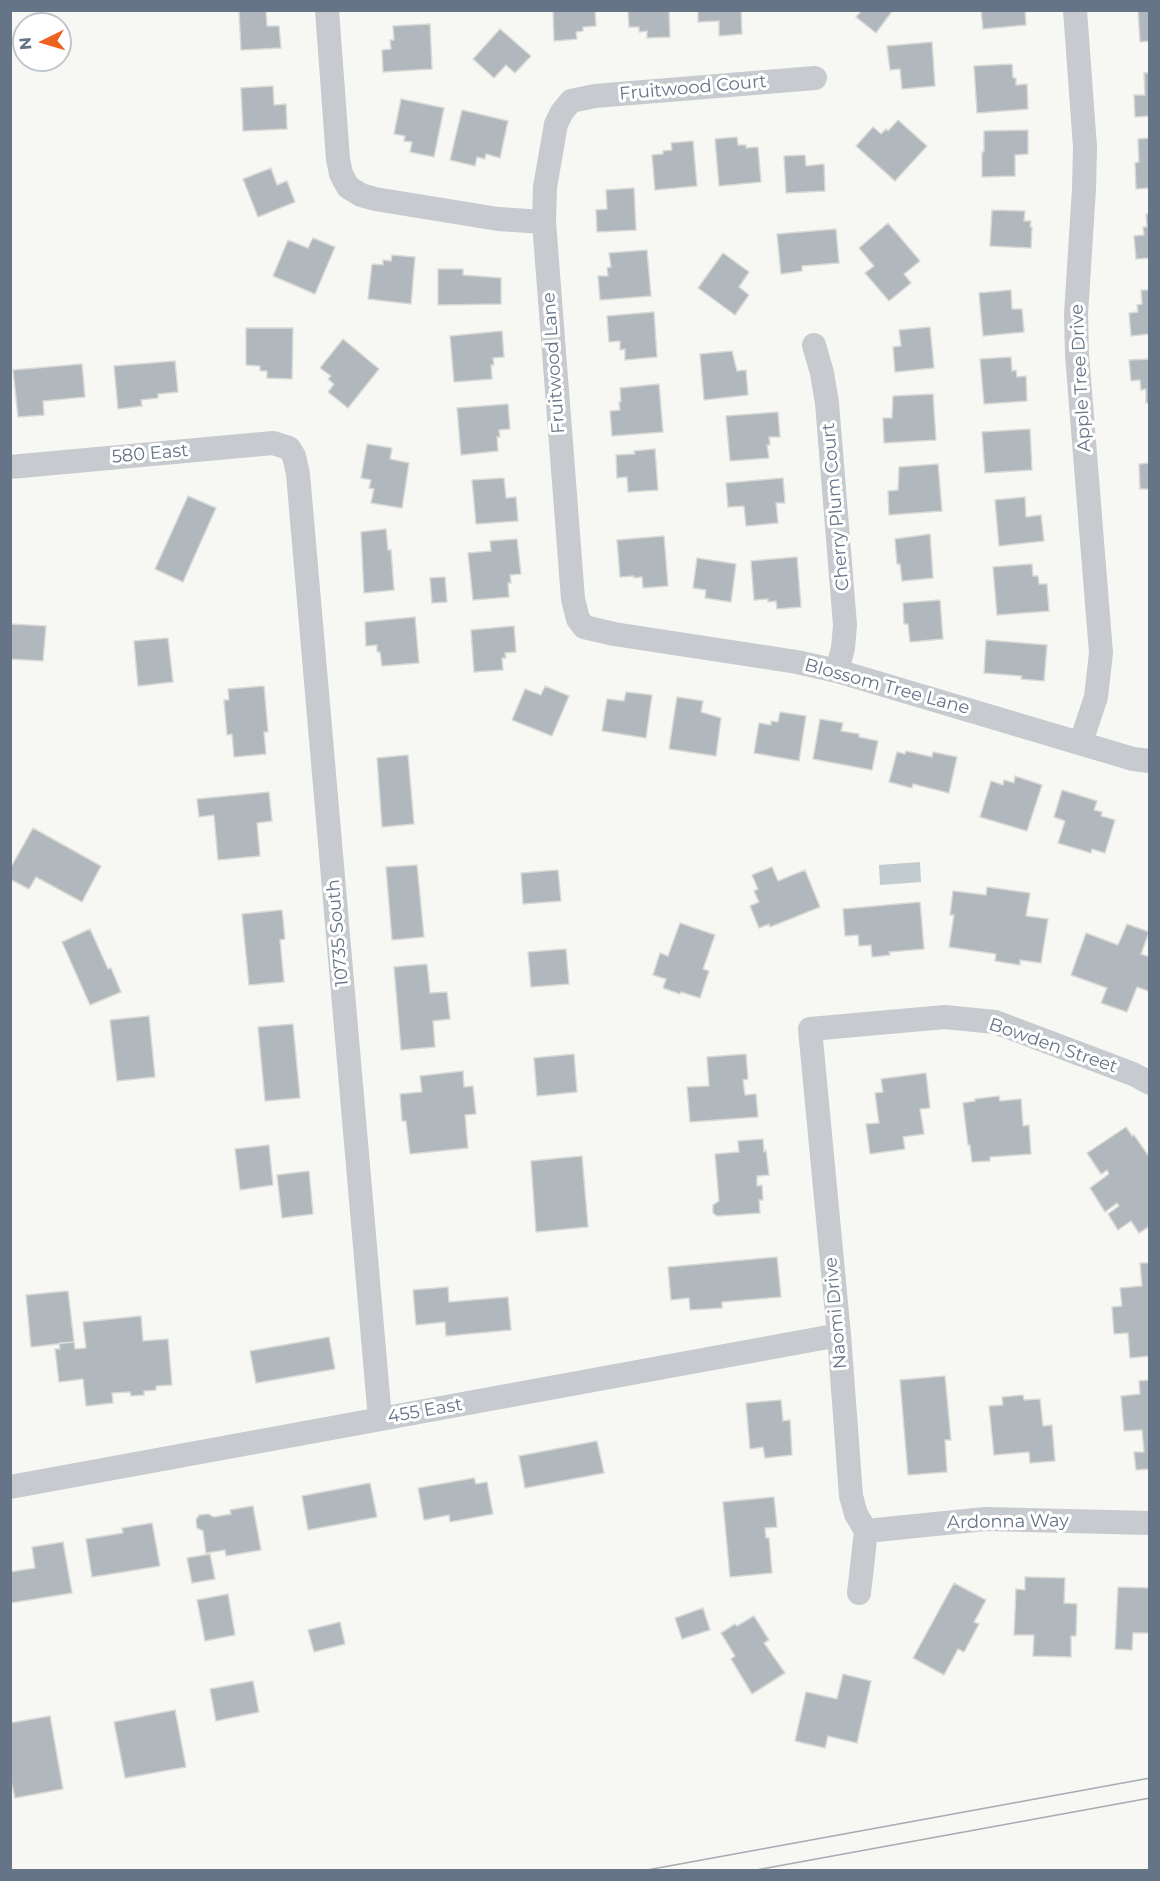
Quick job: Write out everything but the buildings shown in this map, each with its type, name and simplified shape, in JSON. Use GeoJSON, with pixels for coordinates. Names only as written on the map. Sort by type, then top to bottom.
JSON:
{"type":"FeatureCollection","features":[{"type":"Feature","properties":{"kind":"street"},"geometry":{"type":"LineString","coordinates":[[327,10],[338,159],[348,187],[361,195],[375,199],[498,219],[544,222]]}},
{"type":"Feature","properties":{"kind":"street","name":"Apple Tree Drive"},"geometry":{"type":"LineString","coordinates":[[1075,10],[1085,147],[1076,314],[1077,355],[1101,652],[1096,697],[1081,742]]}},
{"type":"Feature","properties":{"kind":"street","name":"Fruitwood Court"},"geometry":{"type":"LineString","coordinates":[[571,101],[595,96],[815,78]]}},
{"type":"Feature","properties":{"kind":"street","name":"Fruitwood Lane"},"geometry":{"type":"LineString","coordinates":[[571,101],[561,112],[556,124],[545,187],[544,222],[573,599],[584,627]]}},
{"type":"Feature","properties":{"kind":"street","name":"Cherry Plum Court"},"geometry":{"type":"LineString","coordinates":[[814,345],[828,403],[845,625],[843,648],[837,670]]}},
{"type":"Feature","properties":{"kind":"street","name":"580 East"},"geometry":{"type":"LineString","coordinates":[[10,467],[265,444],[289,448]]}},
{"type":"Feature","properties":{"kind":"street","name":"10735 South"},"geometry":{"type":"LineString","coordinates":[[289,448],[294,456],[298,474],[380,1419]]}},
{"type":"Feature","properties":{"kind":"street","name":"Blossom Tree Lane"},"geometry":{"type":"LineString","coordinates":[[584,627],[614,634],[837,670],[1133,759],[1149,761]]}},
{"type":"Feature","properties":{"kind":"street","name":"Bowden Street"},"geometry":{"type":"LineString","coordinates":[[810,1029],[945,1017],[995,1022],[1132,1074],[1149,1083]]}},
{"type":"Feature","properties":{"kind":"street","name":"Naomi Drive"},"geometry":{"type":"LineString","coordinates":[[810,1029],[839,1335],[851,1496],[856,1514],[866,1531]]}},
{"type":"Feature","properties":{"kind":"street","name":"455 East"},"geometry":{"type":"LineString","coordinates":[[10,1487],[839,1335]]}},
{"type":"Feature","properties":{"kind":"street","name":"Ardonna Way"},"geometry":{"type":"LineString","coordinates":[[866,1531],[985,1519],[1149,1523]]}},
{"type":"Feature","properties":{"kind":"street"},"geometry":{"type":"LineString","coordinates":[[859,1593],[866,1531]]}},
{"type":"Feature","properties":{"kind":"shaded area"},"geometry":{"type":"Polygon","coordinates":[[[920,862],[921,882],[880,885],[879,865],[920,862]]]}},
{"type":"Feature","properties":{"kind":"tram line"},"geometry":{"type":"LineString","coordinates":[[647,1870],[1150,1778]]}},
{"type":"Feature","properties":{"kind":"tram line"},"geometry":{"type":"LineString","coordinates":[[756,1870],[1150,1798]]}}]}
